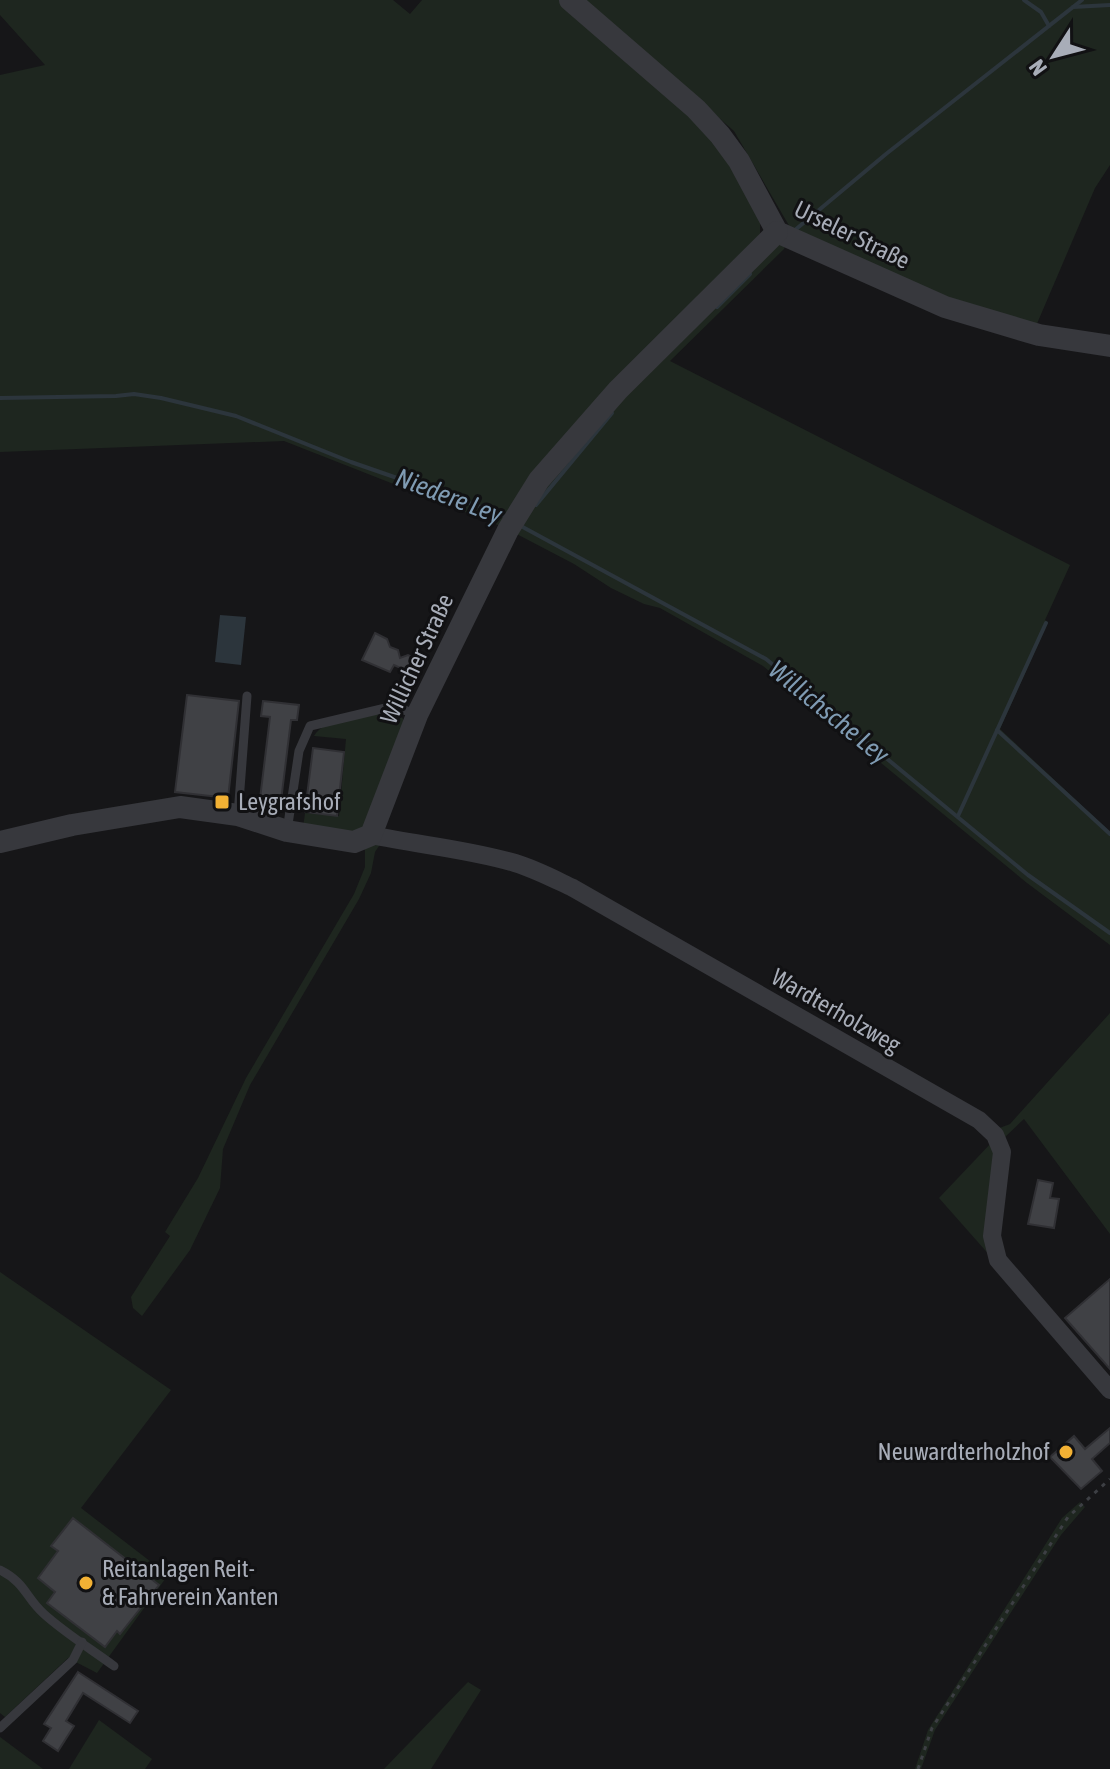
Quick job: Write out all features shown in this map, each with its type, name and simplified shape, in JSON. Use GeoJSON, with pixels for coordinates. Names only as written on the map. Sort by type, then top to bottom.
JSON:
{"type":"FeatureCollection","features":[{"type":"Feature","properties":{"kind":"street","name":"Urseler Straße"},"geometry":{"type":"LineString","coordinates":[[570,0],[696,109],[720,135],[739,161],[777,232],[945,307],[1039,335],[1110,346]]}},
{"type":"Feature","properties":{"kind":"street","name":"Willicher Straße"},"geometry":{"type":"LineString","coordinates":[[371,835],[417,715],[513,520],[539,480],[618,390],[777,232]]}},
{"type":"Feature","properties":{"kind":"street"},"geometry":{"type":"LineString","coordinates":[[0,842],[72,825],[180,807],[238,815],[287,831],[354,842],[371,835]]}},
{"type":"Feature","properties":{"kind":"street","name":"Wardterholzweg"},"geometry":{"type":"LineString","coordinates":[[371,835],[431,848],[478,853],[519,864],[573,888],[979,1120],[995,1135],[1002,1152],[992,1236],[998,1260],[1110,1390]]}},
{"type":"Feature","properties":{"kind":"lane"},"geometry":{"type":"LineString","coordinates":[[238,815],[247,696]]}},
{"type":"Feature","properties":{"kind":"lane"},"geometry":{"type":"LineString","coordinates":[[287,831],[299,751],[310,726],[394,706],[417,715]]}},
{"type":"Feature","properties":{"kind":"lane"},"geometry":{"type":"LineString","coordinates":[[0,1570],[14,1577],[42,1612],[114,1666]]}},
{"type":"Feature","properties":{"kind":"lane"},"geometry":{"type":"LineString","coordinates":[[0,1728],[73,1660],[82,1642]]}},
{"type":"Feature","properties":{"kind":"path"},"geometry":{"type":"LineString","coordinates":[[918,1769],[932,1728],[1068,1517],[1110,1479]]}},
{"type":"Feature","properties":{"kind":"shaded area"},"geometry":{"type":"Polygon","coordinates":[[[0,0],[393,0],[410,14],[422,0],[559,0],[719,141],[760,214],[760,235],[537,491],[775,239],[786,243],[784,249],[670,361],[1070,565],[1000,729],[1110,832],[1110,945],[1027,883],[763,666],[660,608],[611,588],[574,564],[503,527],[284,441],[0,452],[0,75],[45,65],[0,15],[0,0]]]}},
{"type":"Feature","properties":{"kind":"shaded area"},"geometry":{"type":"Polygon","coordinates":[[[583,0],[1110,0],[1110,165],[1095,188],[1036,326],[946,300],[791,229],[734,131],[583,0]]]}},
{"type":"Feature","properties":{"kind":"shaded area"},"geometry":{"type":"Polygon","coordinates":[[[220,615],[246,617],[241,665],[215,662],[220,615]]]}},
{"type":"Feature","properties":{"kind":"shaded area"},"geometry":{"type":"Polygon","coordinates":[[[390,713],[401,716],[407,725],[365,833],[303,828],[305,813],[339,816],[346,739],[314,736],[337,721],[390,713]]]}},
{"type":"Feature","properties":{"kind":"shaded area"},"geometry":{"type":"Polygon","coordinates":[[[381,843],[359,899],[250,1085],[223,1149],[220,1188],[190,1250],[142,1316],[133,1308],[131,1297],[170,1236],[165,1232],[198,1178],[246,1078],[354,894],[365,867],[365,850],[362,847],[381,843]]]}},
{"type":"Feature","properties":{"kind":"shaded area"},"geometry":{"type":"Polygon","coordinates":[[[1110,1013],[1110,1234],[1024,1119],[1004,1138],[997,1129],[1010,1124],[1110,1013]]]}},
{"type":"Feature","properties":{"kind":"shaded area"},"geometry":{"type":"Polygon","coordinates":[[[994,1140],[992,1258],[939,1198],[994,1140]]]}},
{"type":"Feature","properties":{"kind":"shaded area"},"geometry":{"type":"Polygon","coordinates":[[[0,1272],[171,1390],[81,1508],[168,1575],[97,1673],[68,1658],[5,1717],[0,1713],[0,1272]]]}},
{"type":"Feature","properties":{"kind":"shaded area"},"geometry":{"type":"Polygon","coordinates":[[[1080,1502],[1085,1507],[1061,1535],[935,1730],[921,1769],[915,1769],[928,1730],[1062,1518],[1080,1502]]]}},
{"type":"Feature","properties":{"kind":"shaded area"},"geometry":{"type":"Polygon","coordinates":[[[468,1682],[481,1690],[431,1769],[384,1769],[468,1682]]]}},
{"type":"Feature","properties":{"kind":"shaded area"},"geometry":{"type":"Polygon","coordinates":[[[99,1720],[152,1759],[145,1769],[69,1769],[99,1720]]]}},
{"type":"Feature","properties":{"kind":"shaded area"},"geometry":{"type":"Polygon","coordinates":[[[0,1737],[43,1769],[0,1769],[0,1737]]]}},
{"type":"Feature","properties":{"kind":"building"},"geometry":{"type":"Polygon","coordinates":[[[375,633],[398,650],[400,658],[408,655],[419,660],[412,673],[394,665],[390,672],[362,660],[375,633]]]}},
{"type":"Feature","properties":{"kind":"building"},"geometry":{"type":"Polygon","coordinates":[[[187,695],[239,701],[228,798],[175,792],[187,695]]]}},
{"type":"Feature","properties":{"kind":"building"},"geometry":{"type":"Polygon","coordinates":[[[263,701],[299,705],[297,720],[291,720],[280,809],[259,807],[270,717],[261,716],[263,701]]]}},
{"type":"Feature","properties":{"kind":"building"},"geometry":{"type":"Polygon","coordinates":[[[313,748],[344,752],[337,816],[305,812],[313,748]]]}},
{"type":"Feature","properties":{"kind":"building"},"geometry":{"type":"Polygon","coordinates":[[[1038,1180],[1053,1183],[1050,1198],[1059,1199],[1054,1228],[1028,1224],[1038,1180]]]}},
{"type":"Feature","properties":{"kind":"building"},"geometry":{"type":"Polygon","coordinates":[[[1110,1279],[1110,1369],[1065,1318],[1110,1279]]]}},
{"type":"Feature","properties":{"kind":"building"},"geometry":{"type":"Polygon","coordinates":[[[1110,1428],[1110,1443],[1092,1459],[1102,1471],[1081,1489],[1050,1457],[1074,1436],[1085,1449],[1110,1428]]]}},
{"type":"Feature","properties":{"kind":"building"},"geometry":{"type":"Polygon","coordinates":[[[73,1518],[159,1585],[120,1634],[117,1631],[105,1647],[47,1603],[55,1592],[38,1578],[58,1551],[51,1546],[73,1518]]]}},
{"type":"Feature","properties":{"kind":"building"},"geometry":{"type":"Polygon","coordinates":[[[78,1672],[138,1711],[130,1723],[83,1693],[66,1721],[74,1726],[58,1751],[43,1741],[51,1728],[44,1724],[78,1672]]]}},
{"type":"Feature","properties":{"kind":"waterway"},"geometry":{"type":"LineString","coordinates":[[1024,0],[1041,12],[1049,26]]}},
{"type":"Feature","properties":{"kind":"waterway","name":"Niedere Ley"},"geometry":{"type":"LineString","coordinates":[[795,230],[1082,0]]}},
{"type":"Feature","properties":{"kind":"waterway"},"geometry":{"type":"LineString","coordinates":[[1073,7],[1110,5]]}},
{"type":"Feature","properties":{"kind":"waterway","name":"Niedere Ley"},"geometry":{"type":"LineString","coordinates":[[717,307],[750,274]]}},
{"type":"Feature","properties":{"kind":"waterway","name":"Niedere Ley"},"geometry":{"type":"LineString","coordinates":[[0,398],[134,394],[161,398],[236,416],[351,462],[508,518]]}},
{"type":"Feature","properties":{"kind":"waterway","name":"Niedere Ley"},"geometry":{"type":"LineString","coordinates":[[536,505],[612,413]]}},
{"type":"Feature","properties":{"kind":"waterway","name":"Willichsche Ley"},"geometry":{"type":"LineString","coordinates":[[519,525],[766,659],[1028,875],[1110,933]]}},
{"type":"Feature","properties":{"kind":"waterway"},"geometry":{"type":"LineString","coordinates":[[958,816],[1046,623]]}},
{"type":"Feature","properties":{"kind":"waterway"},"geometry":{"type":"LineString","coordinates":[[997,730],[1110,834]]}},
{"type":"Feature","properties":{"kind":"place","name":"Leygrafshof"},"geometry":{"type":"Point","coordinates":[222,802]}},
{"type":"Feature","properties":{"kind":"place","name":"Neuwardterholzhof"},"geometry":{"type":"Point","coordinates":[1066,1452]}},
{"type":"Feature","properties":{"kind":"place","name":"Reitanlagen Reit- & Fahrverein Xanten"},"geometry":{"type":"Point","coordinates":[86,1583]}}]}
